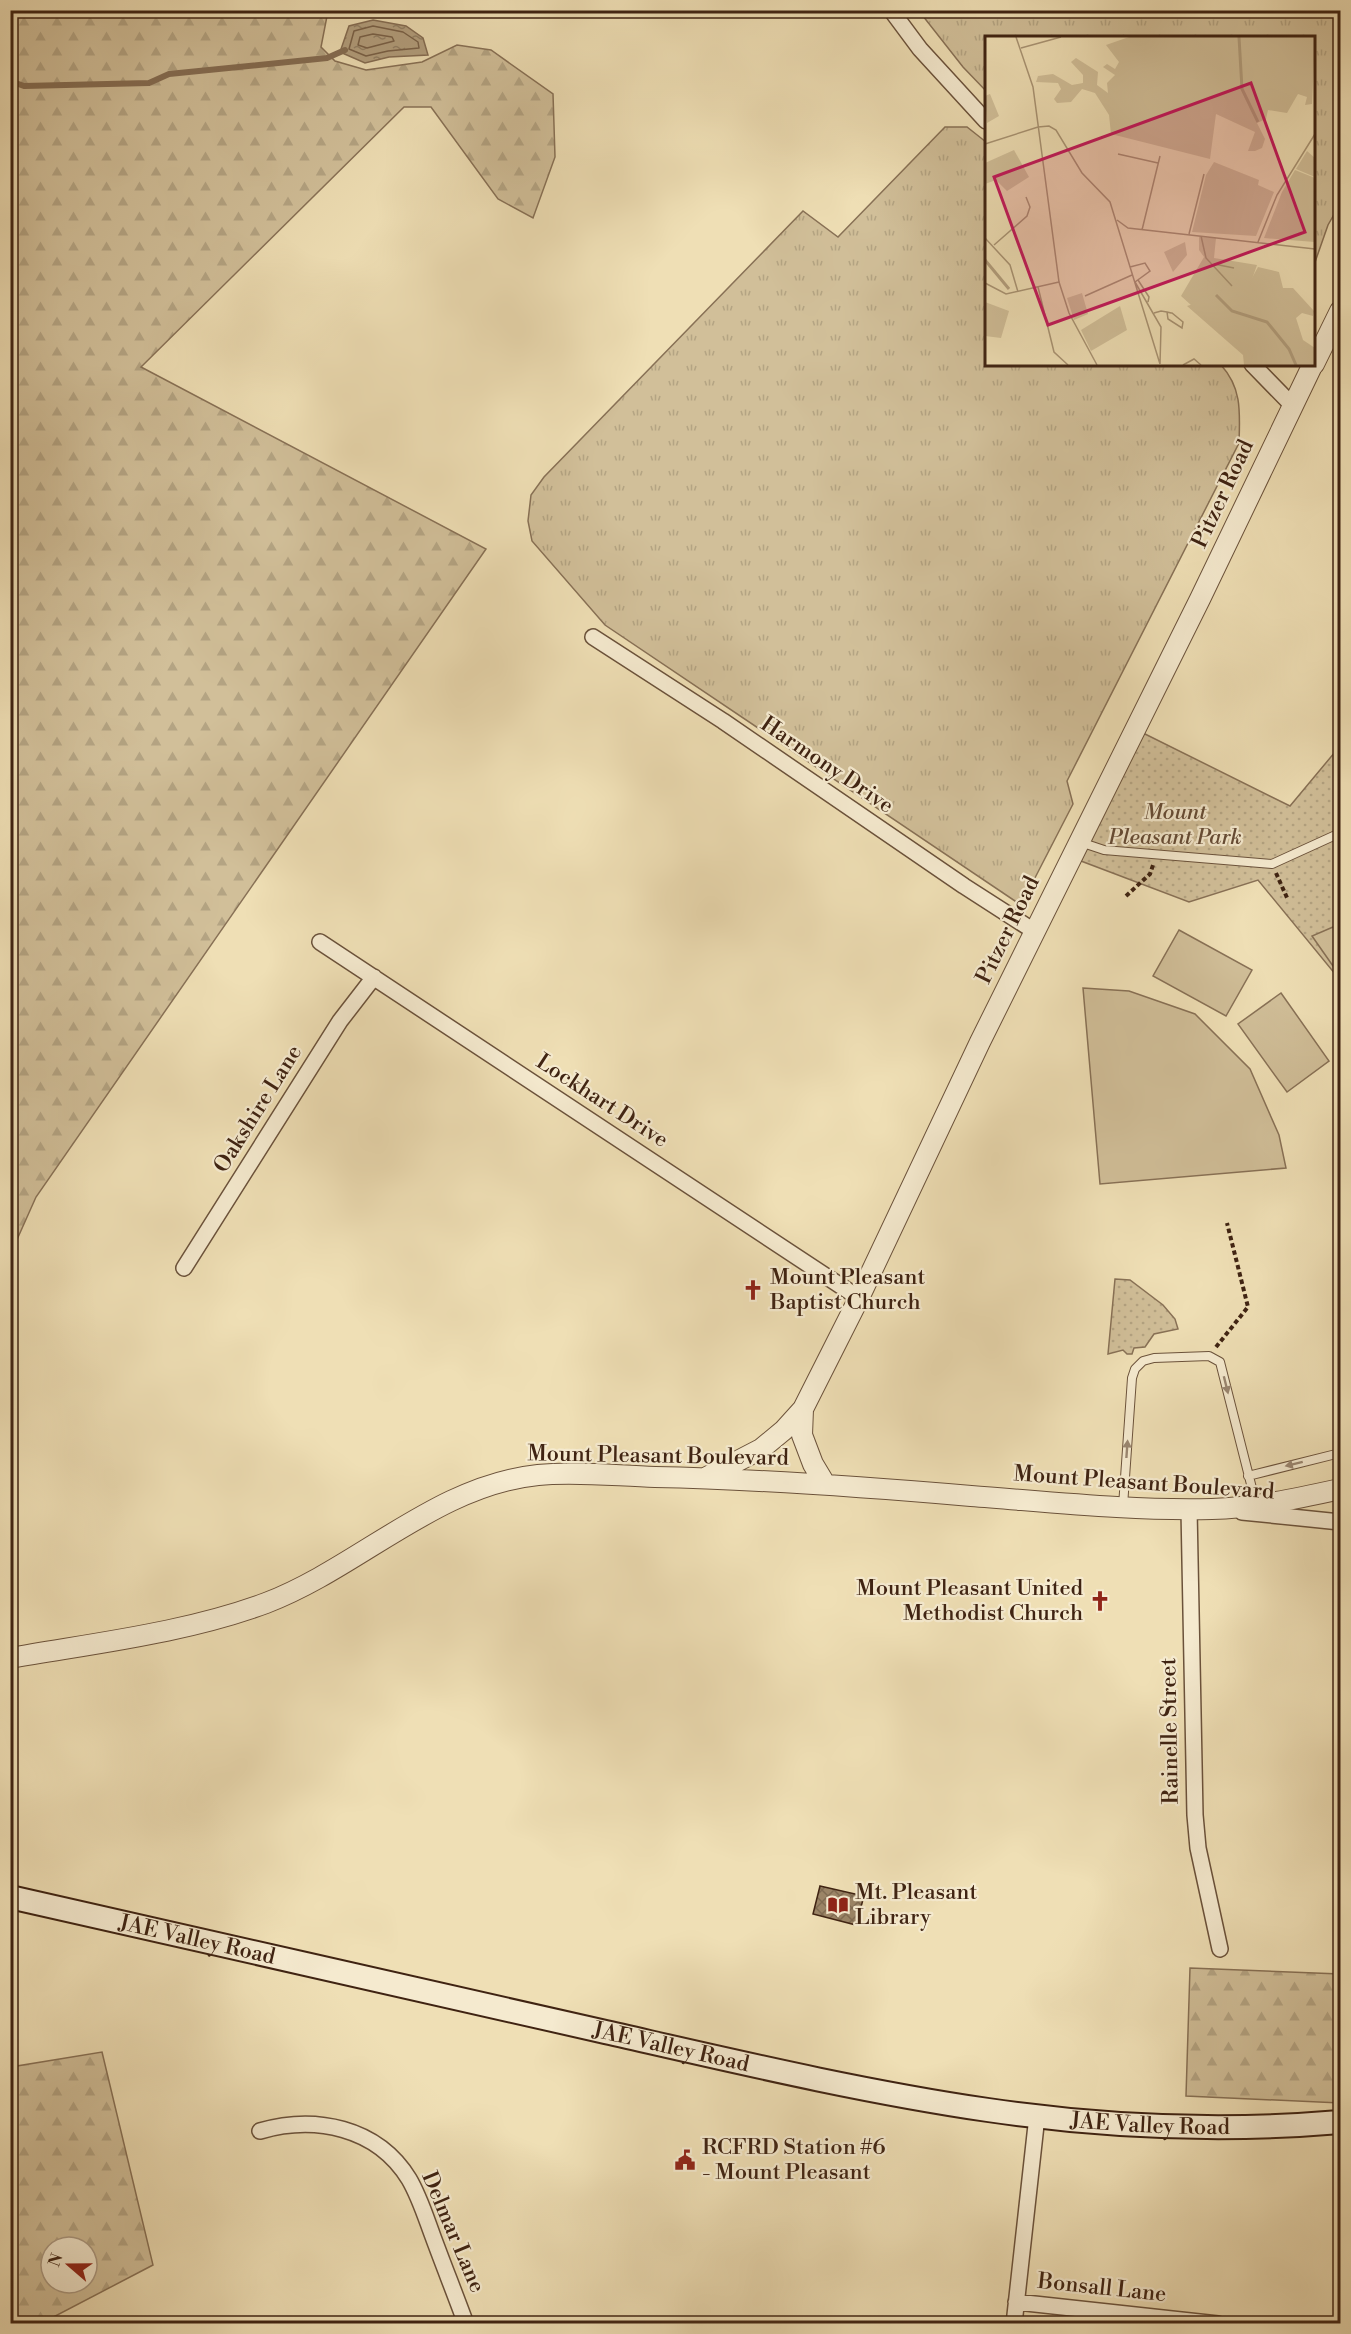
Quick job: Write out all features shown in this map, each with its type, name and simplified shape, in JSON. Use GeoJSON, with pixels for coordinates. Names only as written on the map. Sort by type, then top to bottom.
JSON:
{"type":"FeatureCollection","features":[{"type":"Feature","properties":{"kind":"main road","name":"JAE Valley Road"},"geometry":{"type":"LineString","coordinates":[[10,1897],[854,2086],[988,2110],[1165,2127],[1236,2128],[1341,2122]]}},
{"type":"Feature","properties":{"kind":"street"},"geometry":{"type":"LineString","coordinates":[[891,10],[920,49],[985,119]]}},
{"type":"Feature","properties":{"kind":"street","name":"Pitzer Road"},"geometry":{"type":"LineString","coordinates":[[1315,360],[1341,311]]}},
{"type":"Feature","properties":{"kind":"street"},"geometry":{"type":"LineString","coordinates":[[1254,366],[1292,405]]}},
{"type":"Feature","properties":{"kind":"street","name":"Pitzer Road"},"geometry":{"type":"LineString","coordinates":[[705,1478],[761,1449],[784,1430],[803,1409],[859,1298],[1034,931],[1200,599],[1312,366]]}},
{"type":"Feature","properties":{"kind":"street","name":"Harmony Drive"},"geometry":{"type":"LineString","coordinates":[[593,638],[723,722],[1034,931]]}},
{"type":"Feature","properties":{"kind":"street","name":"Lockhart Drive"},"geometry":{"type":"LineString","coordinates":[[320,942],[859,1298]]}},
{"type":"Feature","properties":{"kind":"street","name":"Oakshire Lane"},"geometry":{"type":"LineString","coordinates":[[184,1268],[340,1021],[374,977]]}},
{"type":"Feature","properties":{"kind":"street"},"geometry":{"type":"LineString","coordinates":[[803,1409],[802,1435],[813,1464],[825,1484]]}},
{"type":"Feature","properties":{"kind":"street","name":"Mount Pleasant Boulevard"},"geometry":{"type":"LineString","coordinates":[[10,1658],[168,1629],[229,1615],[267,1602],[335,1568],[446,1504],[508,1479],[541,1474],[825,1484],[1122,1507],[1215,1509],[1341,1522]]}},
{"type":"Feature","properties":{"kind":"street"},"geometry":{"type":"LineString","coordinates":[[1215,1509],[1341,1489]]}},
{"type":"Feature","properties":{"kind":"street","name":"Rainelle Street"},"geometry":{"type":"LineString","coordinates":[[1189,1509],[1195,1815],[1198,1848],[1221,1949]]}},
{"type":"Feature","properties":{"kind":"street"},"geometry":{"type":"LineString","coordinates":[[1014,2324],[1037,2116]]}},
{"type":"Feature","properties":{"kind":"street","name":"Delmar Lane"},"geometry":{"type":"LineString","coordinates":[[260,2131],[295,2124],[322,2124],[346,2130],[367,2139],[382,2149],[398,2164],[417,2195],[466,2324]]}},
{"type":"Feature","properties":{"kind":"street","name":"Bonsall Lane"},"geometry":{"type":"LineString","coordinates":[[1017,2302],[1218,2324]]}},
{"type":"Feature","properties":{"kind":"lane"},"geometry":{"type":"LineString","coordinates":[[1079,842],[1104,850],[1272,864],[1339,832]]}},
{"type":"Feature","properties":{"kind":"lane"},"geometry":{"type":"LineString","coordinates":[[1122,1507],[1132,1378],[1135,1369],[1143,1361],[1154,1358],[1209,1356],[1220,1362],[1256,1504]]}},
{"type":"Feature","properties":{"kind":"lane"},"geometry":{"type":"LineString","coordinates":[[1248,1476],[1341,1453]]}},
{"type":"Feature","properties":{"kind":"path"},"geometry":{"type":"LineString","coordinates":[[1272,864],[1288,900]]}},
{"type":"Feature","properties":{"kind":"path"},"geometry":{"type":"LineString","coordinates":[[1126,896],[1149,874]]}},
{"type":"Feature","properties":{"kind":"path"},"geometry":{"type":"LineString","coordinates":[[1209,1356],[1248,1307],[1227,1223]]}},
{"type":"Feature","properties":{"kind":"green space"},"geometry":{"type":"Polygon","coordinates":[[[11,10],[328,11],[321,47],[335,61],[366,70],[422,62],[457,45],[491,50],[553,94],[555,157],[533,218],[498,199],[431,107],[404,107],[141,367],[486,549],[36,1197],[11,1253],[11,10]]]}},
{"type":"Feature","properties":{"kind":"green space"},"geometry":{"type":"Polygon","coordinates":[[[919,11],[1340,11],[1340,204],[1328,225],[1315,262],[1315,36],[985,36],[985,90],[963,67],[919,11]]]}},
{"type":"Feature","properties":{"kind":"green space"},"geometry":{"type":"Polygon","coordinates":[[[945,127],[967,127],[985,141],[985,366],[1222,366],[1236,392],[1239,411],[1239,443],[1067,781],[1073,804],[1021,905],[605,625],[532,541],[528,521],[531,495],[544,477],[803,211],[838,237],[945,127]]]}},
{"type":"Feature","properties":{"kind":"green space","name":"Mount Pleasant Park"},"geometry":{"type":"Polygon","coordinates":[[[1143,733],[1290,806],[1340,746],[1340,980],[1258,880],[1189,902],[1081,861],[1143,733]]]}},
{"type":"Feature","properties":{"kind":"green space"},"geometry":{"type":"Polygon","coordinates":[[[1340,924],[1340,976],[1312,936],[1340,924]]]}},
{"type":"Feature","properties":{"kind":"green space"},"geometry":{"type":"Polygon","coordinates":[[[1179,930],[1252,970],[1226,1016],[1153,976],[1179,930]]]}},
{"type":"Feature","properties":{"kind":"green space"},"geometry":{"type":"Polygon","coordinates":[[[1083,988],[1129,991],[1195,1014],[1250,1069],[1279,1135],[1286,1168],[1100,1184],[1083,988]]]}},
{"type":"Feature","properties":{"kind":"green space"},"geometry":{"type":"Polygon","coordinates":[[[1281,993],[1329,1061],[1287,1092],[1238,1024],[1281,993]]]}},
{"type":"Feature","properties":{"kind":"green space"},"geometry":{"type":"Polygon","coordinates":[[[1115,1279],[1130,1280],[1163,1305],[1175,1319],[1178,1329],[1154,1334],[1145,1347],[1134,1348],[1132,1354],[1127,1354],[1123,1350],[1108,1354],[1115,1279]]]}},
{"type":"Feature","properties":{"kind":"green space"},"geometry":{"type":"Polygon","coordinates":[[[1190,1968],[1340,1974],[1340,2103],[1186,2096],[1190,1968]]]}},
{"type":"Feature","properties":{"kind":"green space"},"geometry":{"type":"Polygon","coordinates":[[[102,2052],[153,2265],[99,2293],[99,2235],[39,2235],[39,2295],[96,2295],[42,2323],[11,2323],[11,2067],[102,2052]]]}},
{"type":"Feature","properties":{"kind":"water"},"geometry":{"type":"Polygon","coordinates":[[[373,20],[406,26],[423,38],[428,55],[389,57],[365,63],[340,52],[349,26],[373,20]]]}},
{"type":"Feature","properties":{"kind":"building","name":"Mt. Pleasant Library"},"geometry":{"type":"Polygon","coordinates":[[[820,1886],[864,1896],[856,1925],[813,1914],[820,1886]]]}},
{"type":"Feature","properties":{"kind":"waterway"},"geometry":{"type":"LineString","coordinates":[[10,81],[24,86],[149,83],[169,74],[327,58],[345,50]]}},
{"type":"Feature","properties":{"kind":"place","name":"Mount Pleasant Baptist Church"},"geometry":{"type":"Point","coordinates":[753,1290]}},
{"type":"Feature","properties":{"kind":"place","name":"Mount Pleasant United Methodist Church"},"geometry":{"type":"Point","coordinates":[1100,1601]}},
{"type":"Feature","properties":{"kind":"place","name":"Mt. Pleasant Library"},"geometry":{"type":"Point","coordinates":[838,1905]}},
{"type":"Feature","properties":{"kind":"place","name":"RCFRD Station #6 - Mount Pleasant"},"geometry":{"type":"Point","coordinates":[685,2160]}}]}
